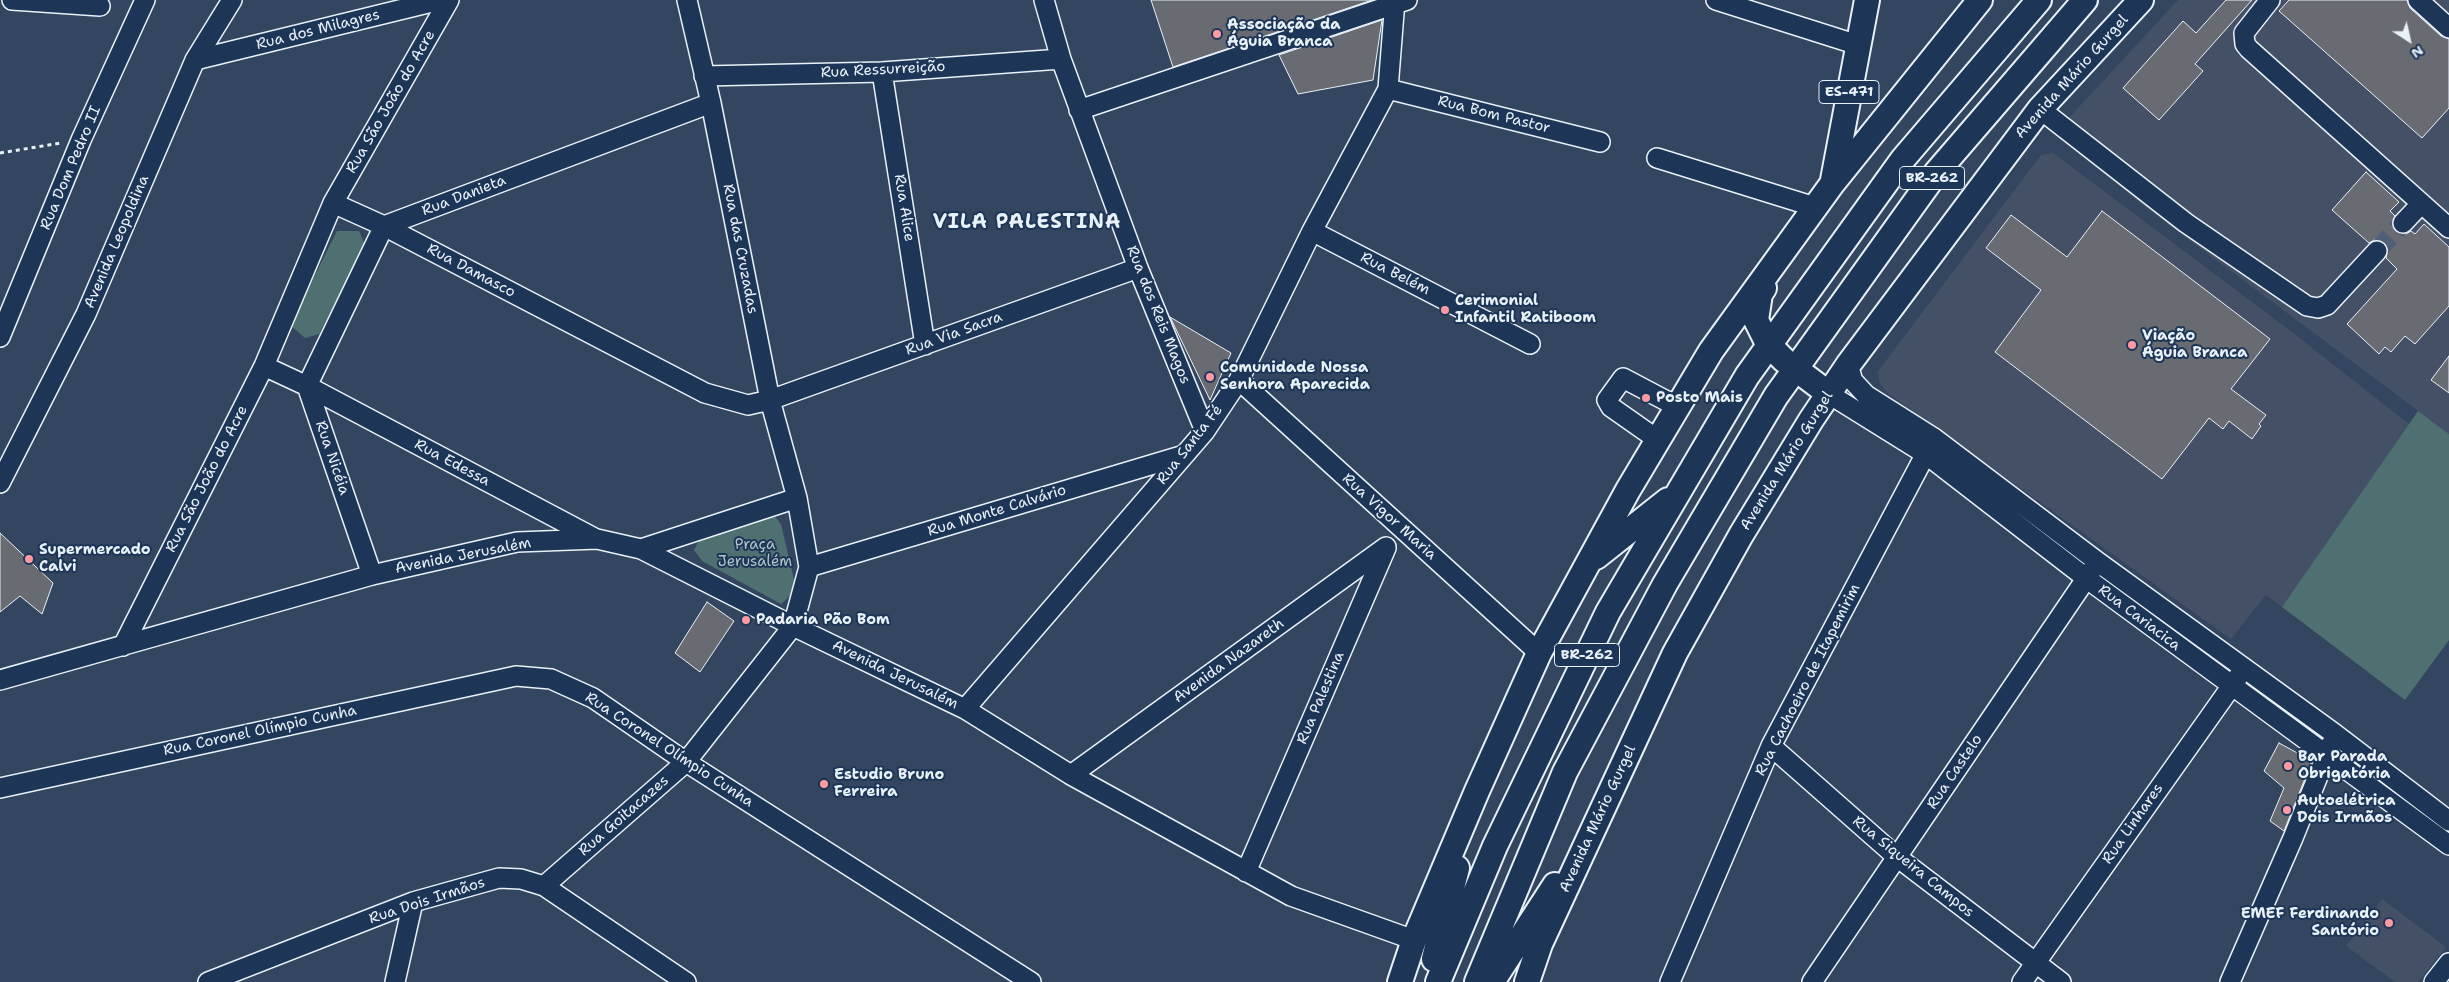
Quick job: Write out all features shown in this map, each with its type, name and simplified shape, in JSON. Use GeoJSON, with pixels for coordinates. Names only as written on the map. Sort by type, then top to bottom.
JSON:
{"type":"FeatureCollection","features":[{"type":"Feature","properties":{"kind":"main road","name":"ES-471"},"geometry":{"type":"LineString","coordinates":[[1832,184],[1867,0]]}},
{"type":"Feature","properties":{"kind":"main road","name":"BR-262"},"geometry":{"type":"LineString","coordinates":[[1400,982],[1414,940],[1477,791],[1539,653],[1678,406],[1711,351],[1832,184],[1980,0]]}},
{"type":"Feature","properties":{"kind":"main road","name":"BR-262"},"geometry":{"type":"LineString","coordinates":[[1438,982],[1495,846],[1608,612],[1768,344],[1903,159],[2039,0]]}},
{"type":"Feature","properties":{"kind":"main road","name":"BR-262"},"geometry":{"type":"LineString","coordinates":[[1477,982],[1565,772],[1665,584],[1776,396],[1936,173],[2085,0]]}},
{"type":"Feature","properties":{"kind":"main road","name":"Avenida Mário Gurgel"},"geometry":{"type":"LineString","coordinates":[[1527,982],[1540,944],[1675,653],[1741,535],[1829,394],[1848,365],[2040,108],[2141,0]]}},
{"type":"Feature","properties":{"kind":"main road"},"geometry":{"type":"LineString","coordinates":[[1783,253],[1760,294],[1756,320],[1768,344],[1796,369],[1829,394]]}},
{"type":"Feature","properties":{"kind":"main road"},"geometry":{"type":"LineString","coordinates":[[1587,565],[1679,491]]}},
{"type":"Feature","properties":{"kind":"main road"},"geometry":{"type":"LineString","coordinates":[[1429,982],[1477,791]]}},
{"type":"Feature","properties":{"kind":"main road"},"geometry":{"type":"LineString","coordinates":[[1492,982],[1596,820]]}},
{"type":"Feature","properties":{"kind":"street"},"geometry":{"type":"LineString","coordinates":[[12,0],[100,6]]}},
{"type":"Feature","properties":{"kind":"street","name":"Rua Dom Pedro II"},"geometry":{"type":"LineString","coordinates":[[0,337],[81,140],[144,0]]}},
{"type":"Feature","properties":{"kind":"street","name":"Avenida Leopoldina"},"geometry":{"type":"LineString","coordinates":[[0,483],[86,314],[195,60],[232,0]]}},
{"type":"Feature","properties":{"kind":"street","name":"Rua dos Milagres"},"geometry":{"type":"LineString","coordinates":[[195,60],[440,0]]}},
{"type":"Feature","properties":{"kind":"street","name":"Rua São João do Acre"},"geometry":{"type":"LineString","coordinates":[[333,203],[449,0]]}},
{"type":"Feature","properties":{"kind":"street","name":"Rua das Cruzadas"},"geometry":{"type":"LineString","coordinates":[[687,0],[711,102],[770,400],[797,498],[809,567],[793,626]]}},
{"type":"Feature","properties":{"kind":"street","name":"Rua dos Reis Magos"},"geometry":{"type":"LineString","coordinates":[[1044,0],[1061,59],[1138,268],[1205,431]]}},
{"type":"Feature","properties":{"kind":"street"},"geometry":{"type":"LineString","coordinates":[[1716,0],[1858,45]]}},
{"type":"Feature","properties":{"kind":"street"},"geometry":{"type":"LineString","coordinates":[[2270,0],[2244,33],[2245,44],[2449,228]]}},
{"type":"Feature","properties":{"kind":"street"},"geometry":{"type":"LineString","coordinates":[[2418,0],[2449,28]]}},
{"type":"Feature","properties":{"kind":"street"},"geometry":{"type":"LineString","coordinates":[[1079,110],[1399,1]]}},
{"type":"Feature","properties":{"kind":"street","name":"Rua Santa Fé"},"geometry":{"type":"LineString","coordinates":[[965,709],[1205,431],[1239,380],[1312,231],[1388,88],[1399,1]]}},
{"type":"Feature","properties":{"kind":"street","name":"Rua Ressurreição"},"geometry":{"type":"LineString","coordinates":[[704,76],[882,72],[1061,59]]}},
{"type":"Feature","properties":{"kind":"street","name":"Rua Alice"},"geometry":{"type":"LineString","coordinates":[[882,72],[925,345]]}},
{"type":"Feature","properties":{"kind":"street","name":"Rua Bom Pastor"},"geometry":{"type":"LineString","coordinates":[[1388,88],[1600,142]]}},
{"type":"Feature","properties":{"kind":"street","name":"Rua Danieta"},"geometry":{"type":"LineString","coordinates":[[384,226],[711,102]]}},
{"type":"Feature","properties":{"kind":"street"},"geometry":{"type":"LineString","coordinates":[[2040,108],[2186,223],[2307,306],[2318,308],[2327,304],[2377,251]]}},
{"type":"Feature","properties":{"kind":"street"},"geometry":{"type":"LineString","coordinates":[[1658,158],[1815,208]]}},
{"type":"Feature","properties":{"kind":"street"},"geometry":{"type":"LineString","coordinates":[[333,203],[264,366],[307,386],[384,226]]}},
{"type":"Feature","properties":{"kind":"street","name":"Rua Damasco"},"geometry":{"type":"LineString","coordinates":[[333,203],[384,226],[705,393],[748,405],[770,400]]}},
{"type":"Feature","properties":{"kind":"street"},"geometry":{"type":"LineString","coordinates":[[2403,223],[2421,204]]}},
{"type":"Feature","properties":{"kind":"street","name":"Rua Belém"},"geometry":{"type":"LineString","coordinates":[[1312,231],[1530,344]]}},
{"type":"Feature","properties":{"kind":"street","name":"Rua Via Sacra"},"geometry":{"type":"LineString","coordinates":[[770,400],[1138,268]]}},
{"type":"Feature","properties":{"kind":"street","name":"Rua Cariacica"},"geometry":{"type":"LineString","coordinates":[[1848,365],[1853,381],[1866,395],[1930,446],[2086,578],[2449,845]]}},
{"type":"Feature","properties":{"kind":"street","name":"Rua São João do Acre"},"geometry":{"type":"LineString","coordinates":[[123,646],[264,366]]}},
{"type":"Feature","properties":{"kind":"street"},"geometry":{"type":"LineString","coordinates":[[1658,440],[1610,407],[1607,400],[1623,378],[1678,406]]}},
{"type":"Feature","properties":{"kind":"street","name":"Rua Vigor Maria"},"geometry":{"type":"LineString","coordinates":[[1239,380],[1539,653]]}},
{"type":"Feature","properties":{"kind":"street","name":"Rua Edessa"},"geometry":{"type":"LineString","coordinates":[[307,386],[597,539]]}},
{"type":"Feature","properties":{"kind":"street","name":"Rua Nicéia"},"geometry":{"type":"LineString","coordinates":[[307,386],[372,575]]}},
{"type":"Feature","properties":{"kind":"street","name":"Rua Cariacica"},"geometry":{"type":"LineString","coordinates":[[1829,394],[1930,446],[2098,562],[2245,667],[2449,821]]}},
{"type":"Feature","properties":{"kind":"street","name":"Rua Cachoeiro de Itapemirim"},"geometry":{"type":"LineString","coordinates":[[1670,982],[1771,746],[1930,446]]}},
{"type":"Feature","properties":{"kind":"street","name":"Rua Monte Calvário"},"geometry":{"type":"LineString","coordinates":[[809,567],[1184,455]]}},
{"type":"Feature","properties":{"kind":"street"},"geometry":{"type":"LineString","coordinates":[[641,549],[797,498]]}},
{"type":"Feature","properties":{"kind":"street","name":"Rua Palestina"},"geometry":{"type":"LineString","coordinates":[[1246,872],[1386,547],[1398,525]]}},
{"type":"Feature","properties":{"kind":"street","name":"Avenida Jerusalém"},"geometry":{"type":"LineString","coordinates":[[0,680],[372,575],[517,542],[597,539],[641,549],[793,626],[965,709],[1071,775],[1291,896],[1414,940]]}},
{"type":"Feature","properties":{"kind":"street","name":"Avenida Nazareth"},"geometry":{"type":"LineString","coordinates":[[1071,775],[1386,547]]}},
{"type":"Feature","properties":{"kind":"street","name":"Rua Castelo"},"geometry":{"type":"LineString","coordinates":[[1812,982],[2098,562]]}},
{"type":"Feature","properties":{"kind":"street","name":"Rua Goitacazes"},"geometry":{"type":"LineString","coordinates":[[544,886],[686,762],[793,626]]}},
{"type":"Feature","properties":{"kind":"street","name":"Rua Linhares"},"geometry":{"type":"LineString","coordinates":[[2022,982],[2245,667]]}},
{"type":"Feature","properties":{"kind":"street","name":"Rua Coronel Olímpio Cunha"},"geometry":{"type":"LineString","coordinates":[[0,788],[516,676],[551,679],[593,698],[686,762],[1031,982]]}},
{"type":"Feature","properties":{"kind":"street"},"geometry":{"type":"LineString","coordinates":[[2230,982],[2293,838],[2335,734]]}},
{"type":"Feature","properties":{"kind":"street","name":"Rua Siqueira Campos"},"geometry":{"type":"LineString","coordinates":[[1771,746],[1897,858],[2060,982]]}},
{"type":"Feature","properties":{"kind":"street","name":"Rua Dois Irmãos"},"geometry":{"type":"LineString","coordinates":[[208,982],[413,902],[498,878],[521,879],[544,886],[686,982]]}},
{"type":"Feature","properties":{"kind":"street"},"geometry":{"type":"LineString","coordinates":[[395,982],[413,902]]}},
{"type":"Feature","properties":{"kind":"street"},"geometry":{"type":"LineString","coordinates":[[2434,982],[2449,963]]}},
{"type":"Feature","properties":{"kind":"path"},"geometry":{"type":"LineString","coordinates":[[0,153],[81,140]]}},
{"type":"Feature","properties":{"kind":"shaded area"},"geometry":{"type":"Polygon","coordinates":[[[2178,0],[2449,0],[2449,434],[2145,207],[2055,133],[2178,0]]]}},
{"type":"Feature","properties":{"kind":"shaded area"},"geometry":{"type":"Polygon","coordinates":[[[2053,153],[2292,332],[2409,424],[2282,607],[2266,595],[2231,639],[1886,392],[1879,382],[1878,371],[2041,155],[2053,153]]]}},
{"type":"Feature","properties":{"kind":"shaded area","name":"EMEF Ferdinando Santório"},"geometry":{"type":"Polygon","coordinates":[[[2382,899],[2446,947],[2418,982],[2395,982],[2346,946],[2382,899]]]}},
{"type":"Feature","properties":{"kind":"green space"},"geometry":{"type":"Polygon","coordinates":[[[337,231],[359,231],[365,245],[319,334],[305,338],[290,325],[337,231]]]}},
{"type":"Feature","properties":{"kind":"green space"},"geometry":{"type":"Polygon","coordinates":[[[2418,411],[2449,434],[2449,640],[2405,700],[2282,607],[2418,411]]]}},
{"type":"Feature","properties":{"kind":"green space","name":"Praça Jerusalém"},"geometry":{"type":"Polygon","coordinates":[[[773,514],[781,524],[795,584],[789,597],[781,604],[702,561],[694,550],[698,542],[708,534],[773,514]]]}},
{"type":"Feature","properties":{"kind":"building","name":"Associação da Águia Branca"},"geometry":{"type":"Polygon","coordinates":[[[1151,0],[1372,0],[1173,67],[1151,0]]]}},
{"type":"Feature","properties":{"kind":"building"},"geometry":{"type":"Polygon","coordinates":[[[2226,0],[2252,0],[2195,64],[2203,71],[2159,120],[2123,88],[2183,21],[2196,33],[2226,0]]]}},
{"type":"Feature","properties":{"kind":"building"},"geometry":{"type":"Polygon","coordinates":[[[2289,0],[2407,0],[2410,8],[2441,36],[2449,39],[2449,108],[2422,138],[2279,11],[2289,0]]]}},
{"type":"Feature","properties":{"kind":"building"},"geometry":{"type":"Polygon","coordinates":[[[1382,20],[1373,80],[1298,94],[1279,55],[1382,20]]]}},
{"type":"Feature","properties":{"kind":"building"},"geometry":{"type":"Polygon","coordinates":[[[2366,172],[2399,202],[2390,211],[2395,216],[2392,226],[2396,231],[2406,234],[2411,231],[2415,234],[2424,224],[2449,247],[2449,306],[2415,344],[2405,336],[2391,352],[2385,347],[2379,354],[2347,324],[2397,269],[2386,258],[2388,248],[2384,242],[2374,240],[2369,243],[2332,210],[2366,172]]]}},
{"type":"Feature","properties":{"kind":"building","name":"Viação Águia Branca"},"geometry":{"type":"Polygon","coordinates":[[[2102,211],[2270,339],[2231,389],[2266,415],[2259,424],[2261,426],[2252,439],[2229,421],[2223,429],[2209,418],[2162,479],[1995,352],[2041,290],[1986,248],[2011,215],[2067,257],[2102,211]]]}},
{"type":"Feature","properties":{"kind":"building","name":"Comunidade Nossa Senhora Aparecida"},"geometry":{"type":"Polygon","coordinates":[[[1170,317],[1231,353],[1210,400],[1172,321],[1170,317]]]}},
{"type":"Feature","properties":{"kind":"building"},"geometry":{"type":"Polygon","coordinates":[[[2449,356],[2449,393],[2431,380],[2449,356]]]}},
{"type":"Feature","properties":{"kind":"building"},"geometry":{"type":"Polygon","coordinates":[[[0,533],[53,583],[42,614],[20,596],[0,612],[0,533]]]}},
{"type":"Feature","properties":{"kind":"building"},"geometry":{"type":"Polygon","coordinates":[[[707,602],[734,621],[700,672],[675,653],[707,602]]]}},
{"type":"Feature","properties":{"kind":"building","name":"Bar Parada Obrigatória"},"geometry":{"type":"Polygon","coordinates":[[[2279,743],[2312,761],[2284,831],[2270,821],[2284,788],[2264,771],[2279,743]]]}},
{"type":"Feature","properties":{"kind":"tunnel"},"geometry":{"type":"LineString","coordinates":[[2377,251],[2403,223]]}},
{"type":"Feature","properties":{"kind":"place","name":"Associação da Águia Branca"},"geometry":{"type":"Point","coordinates":[1217,34]}},
{"type":"Feature","properties":{"kind":"place","name":"Cerimonial Infantil Ratiboom"},"geometry":{"type":"Point","coordinates":[1445,310]}},
{"type":"Feature","properties":{"kind":"place","name":"Viação Águia Branca"},"geometry":{"type":"Point","coordinates":[2132,345]}},
{"type":"Feature","properties":{"kind":"place","name":"Comunidade Nossa Senhora Aparecida"},"geometry":{"type":"Point","coordinates":[1210,377]}},
{"type":"Feature","properties":{"kind":"place","name":"Posto Mais"},"geometry":{"type":"Point","coordinates":[1646,398]}},
{"type":"Feature","properties":{"kind":"place","name":"Supermercado Calvi"},"geometry":{"type":"Point","coordinates":[29,559]}},
{"type":"Feature","properties":{"kind":"place","name":"Padaria Pão Bom"},"geometry":{"type":"Point","coordinates":[746,620]}},
{"type":"Feature","properties":{"kind":"place","name":"Bar Parada Obrigatória"},"geometry":{"type":"Point","coordinates":[2288,766]}},
{"type":"Feature","properties":{"kind":"place","name":"Estudio Bruno Ferreira"},"geometry":{"type":"Point","coordinates":[824,784]}},
{"type":"Feature","properties":{"kind":"place","name":"Autoelétrica Dois Irmãos"},"geometry":{"type":"Point","coordinates":[2287,810]}},
{"type":"Feature","properties":{"kind":"place","name":"EMEF Ferdinando Santório"},"geometry":{"type":"Point","coordinates":[2389,923]}},
{"type":"Feature","properties":{"kind":"district","name":"VILA PALESTINA"},"geometry":{"type":"Point","coordinates":[1027,223]}}]}
